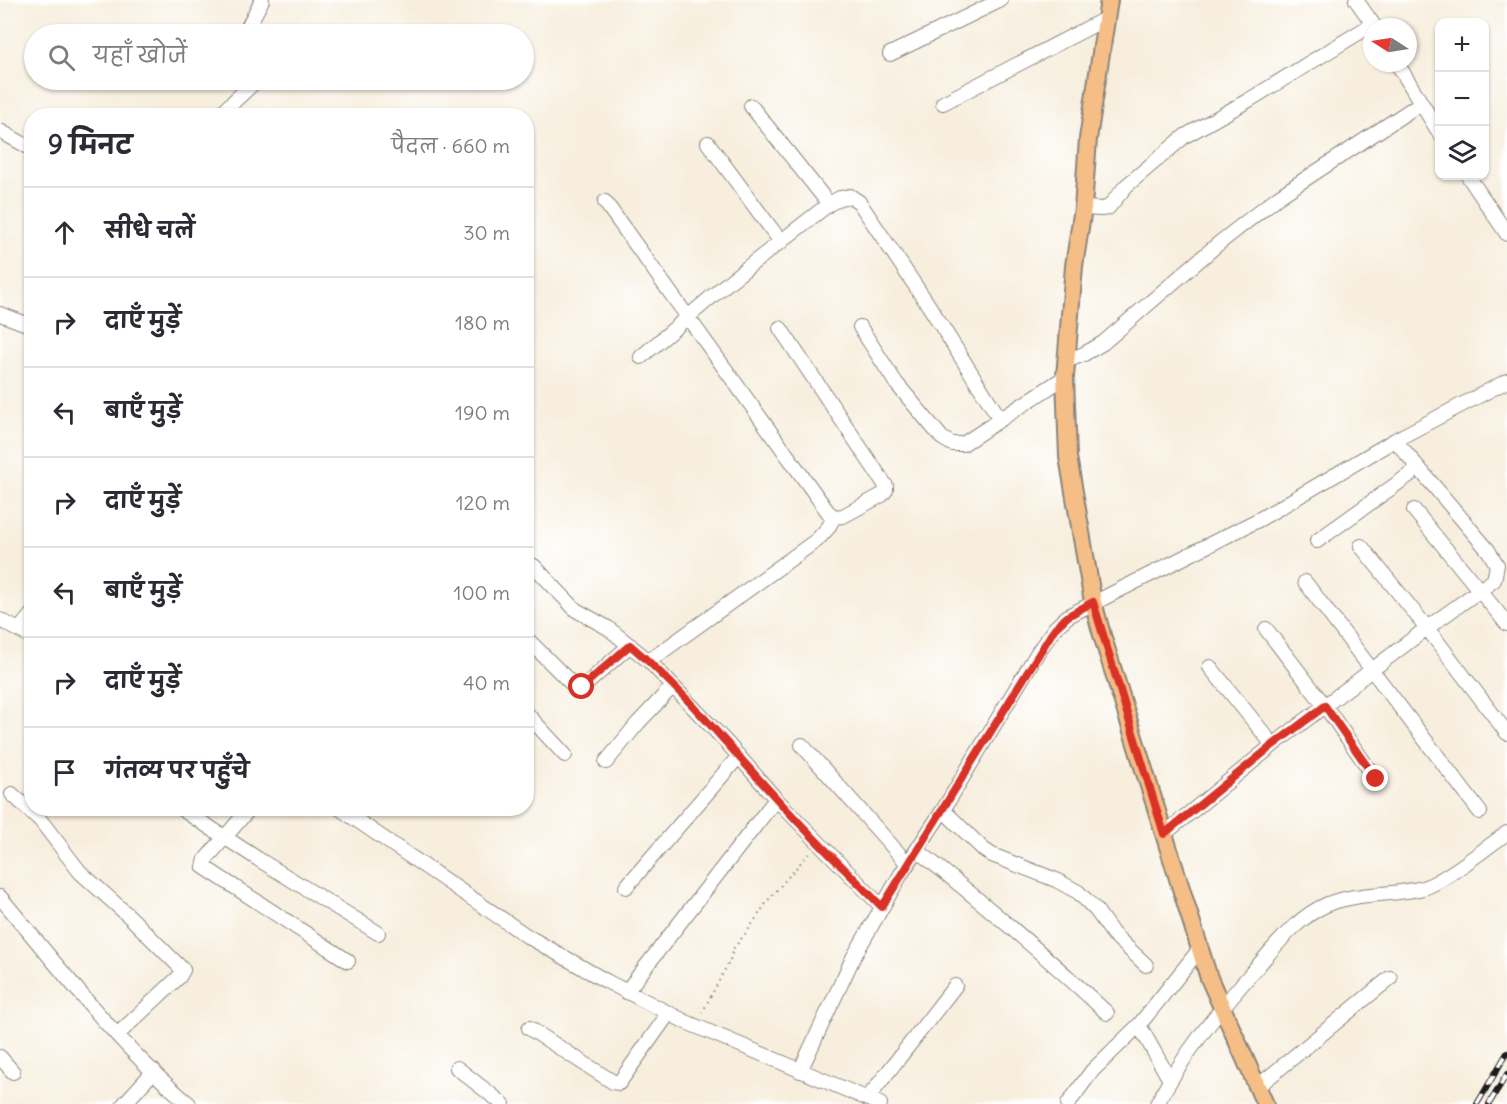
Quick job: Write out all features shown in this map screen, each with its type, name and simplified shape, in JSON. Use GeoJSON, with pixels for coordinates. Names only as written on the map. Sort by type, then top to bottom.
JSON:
{"type":"FeatureCollection","features":[{"type":"Feature","properties":{"kind":"main road"},"geometry":{"type":"LineString","coordinates":[[1109,0],[1088,139],[1083,208],[1074,266],[1065,369],[1068,457],[1093,602],[1200,950],[1221,1007],[1265,1104]]}},
{"type":"Feature","properties":{"kind":"street"},"geometry":{"type":"LineString","coordinates":[[250,24],[262,0]]}},
{"type":"Feature","properties":{"kind":"street"},"geometry":{"type":"LineString","coordinates":[[890,54],[999,0]]}},
{"type":"Feature","properties":{"kind":"street"},"geometry":{"type":"LineString","coordinates":[[1356,0],[1369,18]]}},
{"type":"Feature","properties":{"kind":"street"},"geometry":{"type":"LineString","coordinates":[[943,103],[1107,18]]}},
{"type":"Feature","properties":{"kind":"street"},"geometry":{"type":"LineString","coordinates":[[1083,208],[1108,208],[1125,186],[1185,136],[1363,32]]}},
{"type":"Feature","properties":{"kind":"street"},"geometry":{"type":"LineString","coordinates":[[1402,72],[1435,126]]}},
{"type":"Feature","properties":{"kind":"street"},"geometry":{"type":"LineString","coordinates":[[227,108],[246,90]]}},
{"type":"Feature","properties":{"kind":"street"},"geometry":{"type":"LineString","coordinates":[[860,327],[896,383],[947,442],[956,445],[963,444],[1000,419],[1084,354],[1103,343],[1218,244],[1278,197],[1421,103]]}},
{"type":"Feature","properties":{"kind":"street"},"geometry":{"type":"LineString","coordinates":[[751,106],[829,204]]}},
{"type":"Feature","properties":{"kind":"street"},"geometry":{"type":"LineString","coordinates":[[0,132],[24,145]]}},
{"type":"Feature","properties":{"kind":"street"},"geometry":{"type":"LineString","coordinates":[[708,143],[781,242]]}},
{"type":"Feature","properties":{"kind":"street"},"geometry":{"type":"LineString","coordinates":[[1471,180],[1507,234]]}},
{"type":"Feature","properties":{"kind":"street"},"geometry":{"type":"LineString","coordinates":[[641,357],[730,281],[829,204],[847,196],[856,199],[929,306],[1000,419]]}},
{"type":"Feature","properties":{"kind":"street"},"geometry":{"type":"LineString","coordinates":[[605,202],[828,512],[834,517],[843,516],[882,495],[886,486],[780,328]]}},
{"type":"Feature","properties":{"kind":"street"},"geometry":{"type":"LineString","coordinates":[[0,314],[24,323]]}},
{"type":"Feature","properties":{"kind":"street"},"geometry":{"type":"LineString","coordinates":[[800,1071],[853,958],[882,907],[1055,628],[1068,616],[1093,602],[1260,519],[1395,440],[1507,381]]}},
{"type":"Feature","properties":{"kind":"street"},"geometry":{"type":"LineString","coordinates":[[1164,834],[1273,745],[1427,628],[1490,585],[1496,577],[1498,568],[1496,561],[1395,440]]}},
{"type":"Feature","properties":{"kind":"street"},"geometry":{"type":"LineString","coordinates":[[1317,541],[1419,468]]}},
{"type":"Feature","properties":{"kind":"street"},"geometry":{"type":"LineString","coordinates":[[1414,510],[1507,624]]}},
{"type":"Feature","properties":{"kind":"street"},"geometry":{"type":"LineString","coordinates":[[649,661],[817,540],[834,517]]}},
{"type":"Feature","properties":{"kind":"street"},"geometry":{"type":"LineString","coordinates":[[1361,546],[1507,733]]}},
{"type":"Feature","properties":{"kind":"street"},"geometry":{"type":"LineString","coordinates":[[534,566],[576,610],[608,628],[649,661],[739,756],[776,799],[882,907]]}},
{"type":"Feature","properties":{"kind":"street"},"geometry":{"type":"LineString","coordinates":[[1305,582],[1480,812]]}},
{"type":"Feature","properties":{"kind":"street"},"geometry":{"type":"LineString","coordinates":[[0,620],[24,633]]}},
{"type":"Feature","properties":{"kind":"street"},"geometry":{"type":"LineString","coordinates":[[19,630],[24,624]]}},
{"type":"Feature","properties":{"kind":"street"},"geometry":{"type":"LineString","coordinates":[[1266,629],[1325,706],[1376,779]]}},
{"type":"Feature","properties":{"kind":"street"},"geometry":{"type":"LineString","coordinates":[[534,646],[577,689],[630,645]]}},
{"type":"Feature","properties":{"kind":"street"},"geometry":{"type":"LineString","coordinates":[[1210,667],[1273,745]]}},
{"type":"Feature","properties":{"kind":"street"},"geometry":{"type":"LineString","coordinates":[[606,762],[673,686]]}},
{"type":"Feature","properties":{"kind":"street"},"geometry":{"type":"LineString","coordinates":[[534,722],[565,755]]}},
{"type":"Feature","properties":{"kind":"street"},"geometry":{"type":"LineString","coordinates":[[802,745],[908,864]]}},
{"type":"Feature","properties":{"kind":"street"},"geometry":{"type":"LineString","coordinates":[[626,887],[739,756]]}},
{"type":"Feature","properties":{"kind":"street"},"geometry":{"type":"LineString","coordinates":[[12,794],[24,805]]}},
{"type":"Feature","properties":{"kind":"street"},"geometry":{"type":"LineString","coordinates":[[626,992],[776,799]]}},
{"type":"Feature","properties":{"kind":"street"},"geometry":{"type":"LineString","coordinates":[[943,810],[992,855],[1056,880],[1078,892],[1096,910],[1120,942],[1146,965]]}},
{"type":"Feature","properties":{"kind":"street"},"geometry":{"type":"LineString","coordinates":[[36,816],[80,872],[130,917],[183,970],[179,977],[117,1035]]}},
{"type":"Feature","properties":{"kind":"street"},"geometry":{"type":"LineString","coordinates":[[192,816],[378,933]]}},
{"type":"Feature","properties":{"kind":"street"},"geometry":{"type":"LineString","coordinates":[[243,816],[206,859],[204,867],[206,870],[348,961]]}},
{"type":"Feature","properties":{"kind":"street"},"geometry":{"type":"LineString","coordinates":[[351,816],[528,936],[626,992],[695,1026],[873,1102],[955,986]]}},
{"type":"Feature","properties":{"kind":"street"},"geometry":{"type":"LineString","coordinates":[[1157,1104],[1170,1080],[1221,1007],[1295,926],[1315,910],[1354,897],[1410,890],[1430,885],[1507,833]]}},
{"type":"Feature","properties":{"kind":"street"},"geometry":{"type":"LineString","coordinates":[[917,850],[992,910],[1107,1013]]}},
{"type":"Feature","properties":{"kind":"street"},"geometry":{"type":"LineString","coordinates":[[0,897],[117,1035],[189,1104]]}},
{"type":"Feature","properties":{"kind":"street"},"geometry":{"type":"LineString","coordinates":[[1068,1104],[1092,1071],[1139,1025],[1200,950]]}},
{"type":"Feature","properties":{"kind":"street"},"geometry":{"type":"LineString","coordinates":[[1257,1087],[1390,978]]}},
{"type":"Feature","properties":{"kind":"street"},"geometry":{"type":"LineString","coordinates":[[530,1028],[613,1082],[619,1083],[669,1014]]}},
{"type":"Feature","properties":{"kind":"street"},"geometry":{"type":"LineString","coordinates":[[1139,1025],[1170,1080]]}},
{"type":"Feature","properties":{"kind":"street"},"geometry":{"type":"LineString","coordinates":[[0,1057],[13,1072]]}},
{"type":"Feature","properties":{"kind":"street"},"geometry":{"type":"LineString","coordinates":[[457,1068],[502,1104]]}},
{"type":"Feature","properties":{"kind":"street"},"geometry":{"type":"LineString","coordinates":[[124,1104],[154,1071]]}},
{"type":"Feature","properties":{"kind":"path"},"geometry":{"type":"LineString","coordinates":[[695,1026],[730,960],[733,949],[769,899],[819,842]]}},
{"type":"Feature","properties":{"kind":"railway"},"geometry":{"type":"LineString","coordinates":[[1477,1104],[1507,1053]]}},
{"type":"Feature","properties":{"kind":"railway"},"geometry":{"type":"LineString","coordinates":[[1489,1104],[1507,1074]]}},
{"type":"Feature","properties":{"kind":"route"},"geometry":{"type":"LineString","coordinates":[[582,687],[630,645],[649,661],[728,744],[776,799],[882,907],[1038,652],[1061,621],[1093,602],[1164,834],[1273,745],[1325,706],[1376,779]]}}]}
